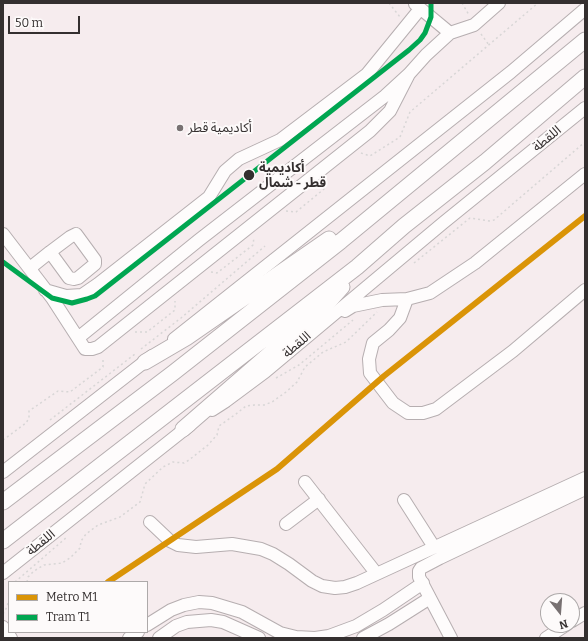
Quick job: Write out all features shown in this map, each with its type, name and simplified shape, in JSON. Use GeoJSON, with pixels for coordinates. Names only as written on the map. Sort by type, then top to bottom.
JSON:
{"type":"FeatureCollection","features":[{"type":"Feature","properties":{"kind":"main road"},"geometry":{"type":"LineString","coordinates":[[3,502],[173,373],[341,241],[585,40]]}},
{"type":"Feature","properties":{"kind":"main road","name":"اللقطة"},"geometry":{"type":"LineString","coordinates":[[3,541],[357,267],[404,226],[485,162],[585,77]]}},
{"type":"Feature","properties":{"kind":"main road"},"geometry":{"type":"LineString","coordinates":[[145,362],[186,338],[286,268],[408,186]]}},
{"type":"Feature","properties":{"kind":"main road"},"geometry":{"type":"LineString","coordinates":[[183,429],[326,305],[357,267]]}},
{"type":"Feature","properties":{"kind":"street"},"geometry":{"type":"LineString","coordinates":[[78,338],[199,240],[385,96],[409,74],[426,55],[455,32],[474,25],[499,3]]}},
{"type":"Feature","properties":{"kind":"street"},"geometry":{"type":"LineString","coordinates":[[45,290],[66,296],[82,295],[98,284],[209,197],[225,171],[239,159],[280,140],[367,74],[406,26],[417,6],[455,32]]}},
{"type":"Feature","properties":{"kind":"street"},"geometry":{"type":"LineString","coordinates":[[3,472],[145,362],[511,72],[585,9]]}},
{"type":"Feature","properties":{"kind":"street"},"geometry":{"type":"LineString","coordinates":[[3,233],[30,268],[85,349],[98,347],[370,131],[390,111],[409,74]]}},
{"type":"Feature","properties":{"kind":"street","name":"اللقطة"},"geometry":{"type":"LineString","coordinates":[[3,573],[183,429],[226,401],[269,376],[443,223],[585,108]]}},
{"type":"Feature","properties":{"kind":"street"},"geometry":{"type":"LineString","coordinates":[[358,117],[370,131]]}},
{"type":"Feature","properties":{"kind":"street"},"geometry":{"type":"LineString","coordinates":[[269,376],[343,312],[353,306],[382,300],[407,299],[430,293],[475,263],[585,174]]}},
{"type":"Feature","properties":{"kind":"street"},"geometry":{"type":"LineString","coordinates":[[272,183],[285,199]]}},
{"type":"Feature","properties":{"kind":"street"},"geometry":{"type":"LineString","coordinates":[[199,240],[212,256]]}},
{"type":"Feature","properties":{"kind":"street"},"geometry":{"type":"LineString","coordinates":[[30,268],[50,252]]}},
{"type":"Feature","properties":{"kind":"street"},"geometry":{"type":"LineString","coordinates":[[407,299],[400,318],[389,330],[373,343],[369,359],[370,373],[393,403],[408,413],[423,413],[436,409],[443,404],[512,351],[585,290]]}},
{"type":"Feature","properties":{"kind":"street"},"geometry":{"type":"LineString","coordinates":[[150,522],[170,541],[178,545],[196,547],[232,544],[261,549],[278,557],[312,581],[322,586],[335,588],[345,587],[357,583],[585,478]]}},
{"type":"Feature","properties":{"kind":"street"},"geometry":{"type":"LineString","coordinates":[[305,482],[376,573]]}},
{"type":"Feature","properties":{"kind":"street"},"geometry":{"type":"LineString","coordinates":[[451,638],[430,598],[419,571],[424,567],[585,489]]}},
{"type":"Feature","properties":{"kind":"street"},"geometry":{"type":"LineString","coordinates":[[286,524],[319,499]]}},
{"type":"Feature","properties":{"kind":"street"},"geometry":{"type":"LineString","coordinates":[[404,500],[434,547]]}},
{"type":"Feature","properties":{"kind":"street"},"geometry":{"type":"LineString","coordinates":[[148,625],[170,610],[198,602],[212,603],[242,612],[280,633],[296,637],[315,638],[329,636],[356,626],[423,583]]}},
{"type":"Feature","properties":{"kind":"street"},"geometry":{"type":"LineString","coordinates":[[364,638],[430,598]]}},
{"type":"Feature","properties":{"kind":"street"},"geometry":{"type":"LineString","coordinates":[[159,638],[176,626],[188,622],[205,620],[223,622],[259,638]]}},
{"type":"Feature","properties":{"kind":"street"},"geometry":{"type":"LineString","coordinates":[[3,627],[11,638]]}},
{"type":"Feature","properties":{"kind":"path"},"geometry":{"type":"LineString","coordinates":[[389,3],[406,26]]}},
{"type":"Feature","properties":{"kind":"path"},"geometry":{"type":"LineString","coordinates":[[359,152],[370,156],[400,137],[410,112],[538,3]]}},
{"type":"Feature","properties":{"kind":"path"},"geometry":{"type":"LineString","coordinates":[[412,265],[470,218],[489,221],[494,220],[585,142]]}},
{"type":"Feature","properties":{"kind":"path"},"geometry":{"type":"LineString","coordinates":[[282,211],[296,212],[324,189],[327,175]]}},
{"type":"Feature","properties":{"kind":"path"},"geometry":{"type":"LineString","coordinates":[[208,271],[217,273],[253,245],[254,237]]}},
{"type":"Feature","properties":{"kind":"path"},"geometry":{"type":"LineString","coordinates":[[49,421],[181,318],[265,246]]}},
{"type":"Feature","properties":{"kind":"path"},"geometry":{"type":"LineString","coordinates":[[132,332],[147,332],[175,310],[174,295]]}},
{"type":"Feature","properties":{"kind":"path"},"geometry":{"type":"LineString","coordinates":[[27,581],[28,577],[34,571],[44,565],[62,563],[70,558],[80,548],[81,541],[86,534],[98,525],[120,517],[140,502],[144,484],[164,467],[174,462],[184,463],[190,460],[217,435],[219,426],[246,406],[264,405],[272,402],[286,392],[297,382],[305,367],[323,352],[346,342],[380,309],[374,311]]}},
{"type":"Feature","properties":{"kind":"path"},"geometry":{"type":"LineString","coordinates":[[269,376],[299,365],[357,316]]}},
{"type":"Feature","properties":{"kind":"path"},"geometry":{"type":"LineString","coordinates":[[3,440],[26,423],[29,418],[29,412],[58,391],[70,392],[103,367],[103,353]]}},
{"type":"Feature","properties":{"kind":"path"},"geometry":{"type":"LineString","coordinates":[[16,581],[67,537]]}},
{"type":"Feature","properties":{"kind":"path"},"geometry":{"type":"LineString","coordinates":[[3,614],[8,607]]}},
{"type":"Feature","properties":{"kind":"metro line","name":"M1"},"geometry":{"type":"LineString","coordinates":[[109,581],[277,469],[384,376],[585,216]]}},
{"type":"Feature","properties":{"kind":"tram line","name":"T1"},"geometry":{"type":"LineString","coordinates":[[3,262],[52,298],[72,303],[95,296],[409,50],[425,33],[431,17],[431,3]]}},
{"type":"Feature","properties":{"kind":"place","name":"أكاديمية قطر"},"geometry":{"type":"Point","coordinates":[180,128]}},
{"type":"Feature","properties":{"kind":"place","name":"أكاديمية قطر - شمال"},"geometry":{"type":"Point","coordinates":[249,175]}}]}
